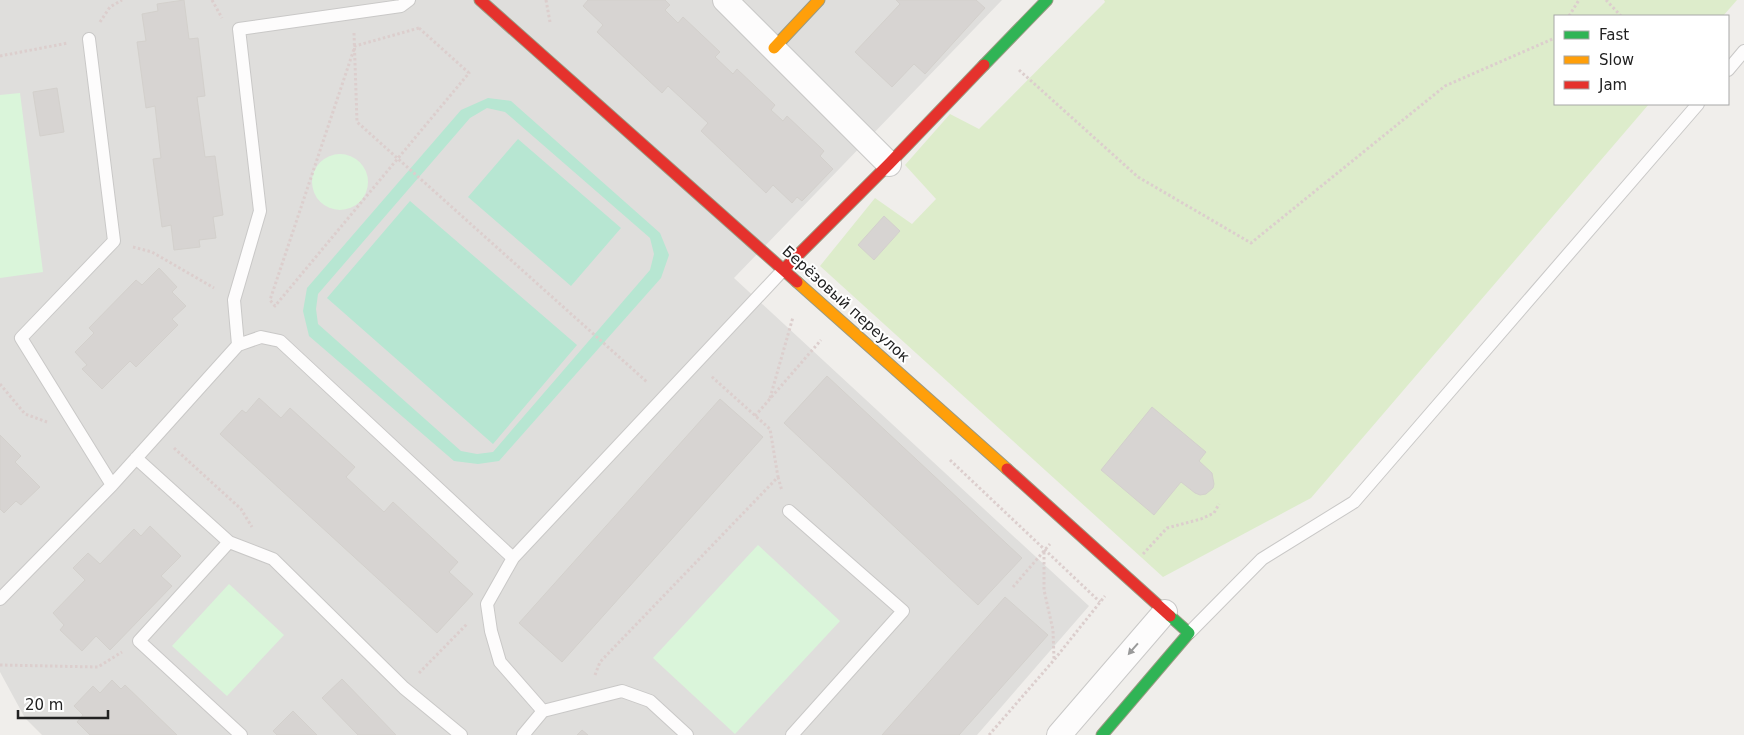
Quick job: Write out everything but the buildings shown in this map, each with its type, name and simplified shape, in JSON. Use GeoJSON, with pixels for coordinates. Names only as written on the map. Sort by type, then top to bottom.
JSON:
{"type":"FeatureCollection","features":[{"type":"Feature","properties":{"kind":"street","name":"Берёзовый переулок"},"geometry":{"type":"LineString","coordinates":[[480,0],[784,268],[1189,633]]}},
{"type":"Feature","properties":{"kind":"street"},"geometry":{"type":"LineString","coordinates":[[725,0],[889,164]]}},
{"type":"Feature","properties":{"kind":"street"},"geometry":{"type":"LineString","coordinates":[[774,48],[819,0]]}},
{"type":"Feature","properties":{"kind":"street"},"geometry":{"type":"LineString","coordinates":[[784,268],[889,164],[1047,0]]}},
{"type":"Feature","properties":{"kind":"street"},"geometry":{"type":"LineString","coordinates":[[1059,735],[1165,612]]}},
{"type":"Feature","properties":{"kind":"street"},"geometry":{"type":"LineString","coordinates":[[1102,735],[1189,633]]}},
{"type":"Feature","properties":{"kind":"lane"},"geometry":{"type":"LineString","coordinates":[[238,345],[234,300],[260,211],[239,29],[401,6],[409,0]]}},
{"type":"Feature","properties":{"kind":"lane"},"geometry":{"type":"LineString","coordinates":[[89,40],[114,241],[21,338],[112,484]]}},
{"type":"Feature","properties":{"kind":"lane"},"geometry":{"type":"LineString","coordinates":[[1729,69],[1744,51]]}},
{"type":"Feature","properties":{"kind":"lane"},"geometry":{"type":"LineString","coordinates":[[1189,633],[1262,559],[1354,502],[1697,105]]}},
{"type":"Feature","properties":{"kind":"lane"},"geometry":{"type":"LineString","coordinates":[[543,711],[500,662],[491,630],[487,604],[513,558],[784,268]]}},
{"type":"Feature","properties":{"kind":"lane"},"geometry":{"type":"LineString","coordinates":[[0,600],[112,484],[157,432],[238,345],[261,337],[280,341],[513,558]]}},
{"type":"Feature","properties":{"kind":"lane"},"geometry":{"type":"LineString","coordinates":[[136,458],[229,542],[274,558],[404,688],[461,735]]}},
{"type":"Feature","properties":{"kind":"lane"},"geometry":{"type":"LineString","coordinates":[[789,510],[903,611],[792,735]]}},
{"type":"Feature","properties":{"kind":"lane"},"geometry":{"type":"LineString","coordinates":[[229,542],[139,640],[241,735]]}},
{"type":"Feature","properties":{"kind":"lane"},"geometry":{"type":"LineString","coordinates":[[523,735],[543,711],[622,691],[650,701],[687,735]]}},
{"type":"Feature","properties":{"kind":"path"},"geometry":{"type":"LineString","coordinates":[[0,56],[89,40],[110,7],[122,0]]}},
{"type":"Feature","properties":{"kind":"path"},"geometry":{"type":"LineString","coordinates":[[546,0],[551,27]]}},
{"type":"Feature","properties":{"kind":"path"},"geometry":{"type":"LineString","coordinates":[[1570,15],[1579,0]]}},
{"type":"Feature","properties":{"kind":"path"},"geometry":{"type":"LineString","coordinates":[[1606,0],[1621,15]]}},
{"type":"Feature","properties":{"kind":"path"},"geometry":{"type":"LineString","coordinates":[[354,12],[357,122],[664,397]]}},
{"type":"Feature","properties":{"kind":"path"},"geometry":{"type":"LineString","coordinates":[[419,28],[469,73],[275,306],[270,300],[355,46],[419,28]]}},
{"type":"Feature","properties":{"kind":"path"},"geometry":{"type":"LineString","coordinates":[[998,51],[1138,177],[1252,243],[1445,86],[1554,38]]}},
{"type":"Feature","properties":{"kind":"path"},"geometry":{"type":"LineString","coordinates":[[114,241],[152,252],[234,300]]}},
{"type":"Feature","properties":{"kind":"path"},"geometry":{"type":"LineString","coordinates":[[770,398],[794,312]]}},
{"type":"Feature","properties":{"kind":"path"},"geometry":{"type":"LineString","coordinates":[[755,416],[823,338]]}},
{"type":"Feature","properties":{"kind":"path"},"geometry":{"type":"LineString","coordinates":[[585,700],[600,662],[778,477],[770,429],[696,362]]}},
{"type":"Feature","properties":{"kind":"path"},"geometry":{"type":"LineString","coordinates":[[0,384],[25,414],[80,434]]}},
{"type":"Feature","properties":{"kind":"path"},"geometry":{"type":"LineString","coordinates":[[157,432],[241,509],[274,558]]}},
{"type":"Feature","properties":{"kind":"path"},"geometry":{"type":"LineString","coordinates":[[988,735],[1054,660],[1123,574],[1167,528],[1201,519],[1214,513],[1219,504]]}},
{"type":"Feature","properties":{"kind":"path"},"geometry":{"type":"LineString","coordinates":[[1013,587],[1068,523]]}},
{"type":"Feature","properties":{"kind":"path"},"geometry":{"type":"LineString","coordinates":[[1044,551],[1044,590],[1053,630],[1054,660]]}},
{"type":"Feature","properties":{"kind":"path"},"geometry":{"type":"LineString","coordinates":[[404,688],[487,604]]}},
{"type":"Feature","properties":{"kind":"path"},"geometry":{"type":"LineString","coordinates":[[0,666],[98,667],[139,640]]}},
{"type":"Feature","properties":{"kind":"shaded area"},"geometry":{"type":"Polygon","coordinates":[[[0,0],[1002,0],[734,278],[1089,606],[977,735],[42,735],[25,718],[0,672],[0,0]]]}},
{"type":"Feature","properties":{"kind":"green space"},"geometry":{"type":"Polygon","coordinates":[[[1104,0],[1737,0],[1724,15],[1554,15],[1554,105],[1648,105],[1311,498],[1163,577],[820,266],[875,198],[912,224],[936,199],[905,165],[950,114],[979,129],[1105,2],[1104,0]]]}},
{"type":"Feature","properties":{"kind":"green space"},"geometry":{"type":"Polygon","coordinates":[[[20,93],[43,272],[0,278],[0,95],[20,93]]]}},
{"type":"Feature","properties":{"kind":"green space"},"geometry":{"type":"Polygon","coordinates":[[[488,98],[511,101],[660,233],[669,255],[661,278],[499,461],[478,464],[454,461],[309,336],[303,311],[307,288],[461,110],[488,98]],[[487,108],[470,118],[318,294],[316,309],[318,324],[461,451],[477,454],[493,452],[650,270],[654,254],[650,238],[505,112],[487,108]]]}},
{"type":"Feature","properties":{"kind":"green space"},"geometry":{"type":"Polygon","coordinates":[[[518,139],[621,228],[571,286],[468,197],[518,139]]]}},
{"type":"Feature","properties":{"kind":"green space"},"geometry":{"type":"Polygon","coordinates":[[[340,154],[351,156],[360,162],[366,171],[368,182],[366,193],[360,202],[351,208],[340,210],[329,208],[320,202],[314,193],[312,182],[314,171],[320,162],[329,156],[340,154]]]}},
{"type":"Feature","properties":{"kind":"green space"},"geometry":{"type":"Polygon","coordinates":[[[410,201],[577,345],[493,444],[327,298],[410,201]]]}},
{"type":"Feature","properties":{"kind":"green space"},"geometry":{"type":"Polygon","coordinates":[[[758,545],[840,621],[735,734],[653,658],[758,545]]]}},
{"type":"Feature","properties":{"kind":"green space"},"geometry":{"type":"Polygon","coordinates":[[[229,584],[284,635],[227,696],[172,646],[229,584]]]}},
{"type":"Feature","properties":{"kind":"traffic: fast"},"geometry":{"type":"LineString","coordinates":[[984,65],[1047,0]]}},
{"type":"Feature","properties":{"kind":"traffic: fast"},"geometry":{"type":"LineString","coordinates":[[1102,735],[1189,633],[1170,616]]}},
{"type":"Feature","properties":{"kind":"traffic: slow"},"geometry":{"type":"LineString","coordinates":[[774,48],[819,0]]}},
{"type":"Feature","properties":{"kind":"traffic: slow"},"geometry":{"type":"LineString","coordinates":[[797,282],[1007,469]]}},
{"type":"Feature","properties":{"kind":"traffic: jam"},"geometry":{"type":"LineString","coordinates":[[480,0],[797,282]]}},
{"type":"Feature","properties":{"kind":"traffic: jam"},"geometry":{"type":"LineString","coordinates":[[784,269],[984,65]]}},
{"type":"Feature","properties":{"kind":"traffic: jam"},"geometry":{"type":"LineString","coordinates":[[1007,469],[1170,616]]}}]}
